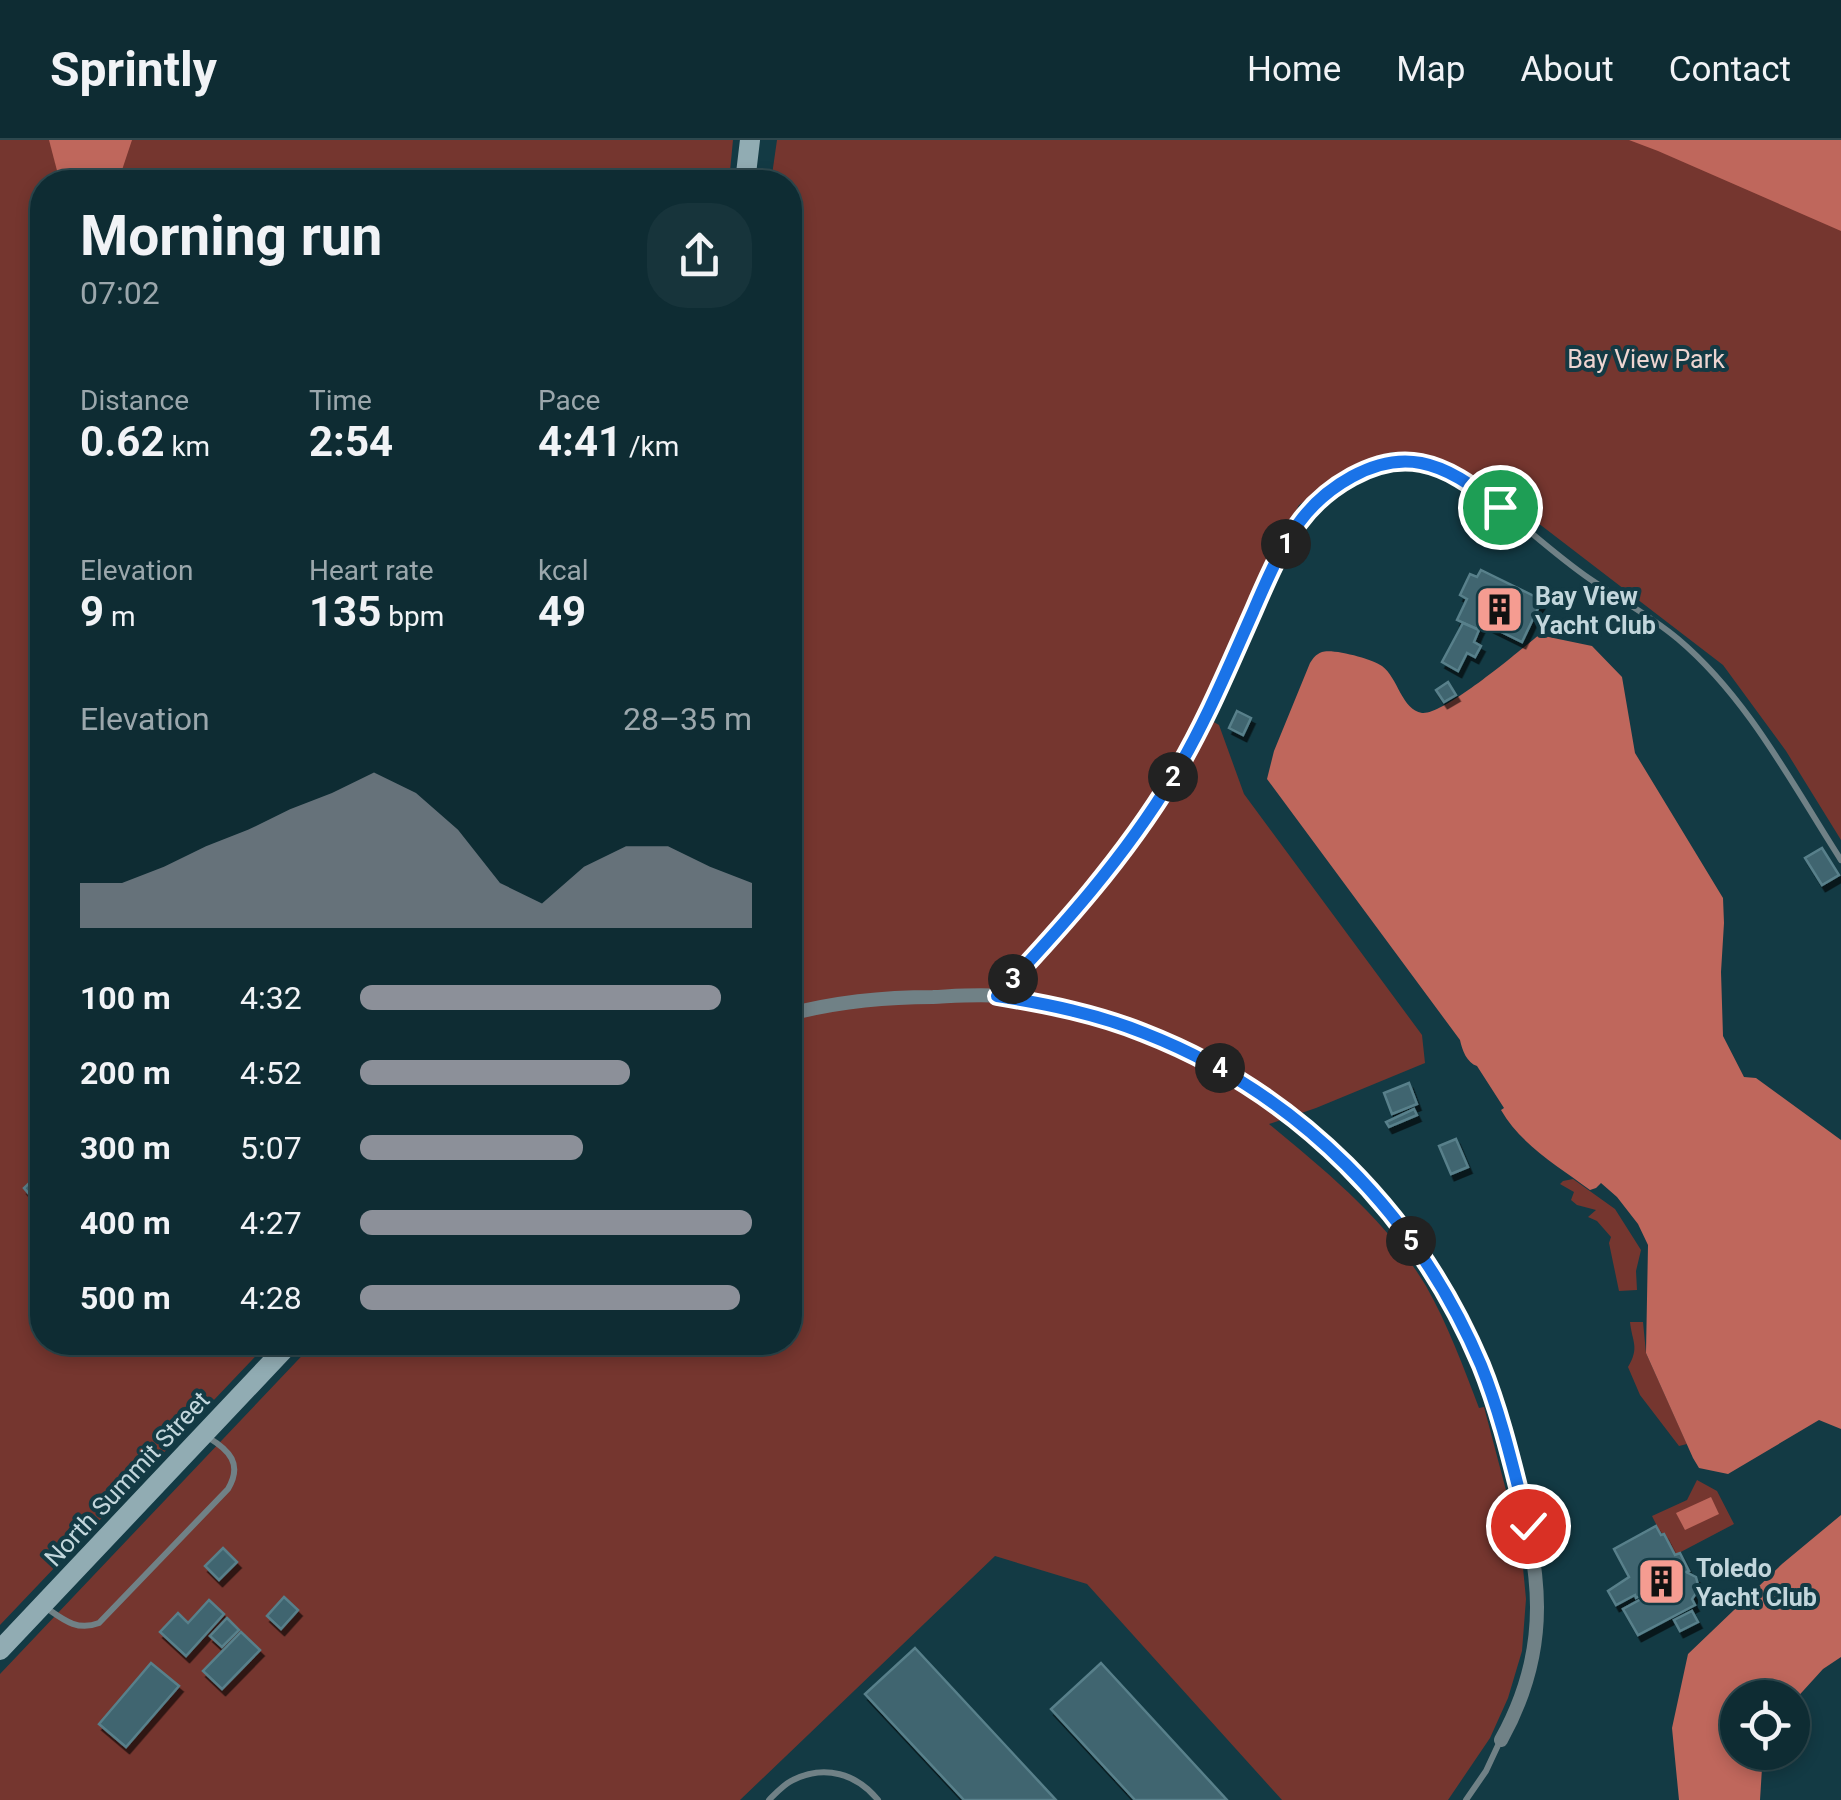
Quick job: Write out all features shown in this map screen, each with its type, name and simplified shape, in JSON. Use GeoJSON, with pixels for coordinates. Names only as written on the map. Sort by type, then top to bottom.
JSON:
{"type":"FeatureCollection","features":[{"type":"Feature","properties":{"kind":"main road"},"geometry":{"type":"LineString","coordinates":[[746,170],[750,140]]}},
{"type":"Feature","properties":{"kind":"main road","name":"North Summit Street"},"geometry":{"type":"LineString","coordinates":[[0,1650],[279,1355]]}},
{"type":"Feature","properties":{"kind":"street"},"geometry":{"type":"LineString","coordinates":[[997,996],[1095,888],[1155,806],[1192,746],[1275,562],[1314,505],[1358,474],[1380,464],[1401,461],[1421,463],[1460,477],[1500,507]]}},
{"type":"Feature","properties":{"kind":"street"},"geometry":{"type":"LineString","coordinates":[[802,1011],[910,997],[997,996],[1066,1009],[1142,1032],[1186,1050],[1246,1084],[1304,1125],[1367,1185],[1420,1255],[1467,1334],[1497,1408],[1528,1526],[1538,1599],[1534,1647],[1530,1676],[1518,1710],[1501,1740]]}},
{"type":"Feature","properties":{"kind":"lane"},"geometry":{"type":"LineString","coordinates":[[1500,507],[1588,578],[1679,640],[1708,668],[1760,733],[1841,860]]}},
{"type":"Feature","properties":{"kind":"lane"},"geometry":{"type":"LineString","coordinates":[[42,1605],[76,1626],[88,1628],[99,1623],[228,1489],[234,1479],[228,1450],[204,1434]]}},
{"type":"Feature","properties":{"kind":"lane"},"geometry":{"type":"LineString","coordinates":[[1466,1800],[1501,1740]]}},
{"type":"Feature","properties":{"kind":"lane"},"geometry":{"type":"LineString","coordinates":[[769,1800],[791,1780],[816,1772],[846,1775],[868,1787],[878,1800]]}},
{"type":"Feature","properties":{"kind":"green space"},"geometry":{"type":"Polygon","coordinates":[[[0,140],[733,140],[730,170],[30,170],[30,1355],[257,1355],[0,1625],[0,140]]]}},
{"type":"Feature","properties":{"kind":"green space","name":"Bay View Park"},"geometry":{"type":"Polygon","coordinates":[[[777,140],[1841,140],[1841,840],[1786,751],[1723,665],[1516,506],[1427,458],[1392,452],[1352,469],[1299,505],[1200,714],[1219,725],[1244,794],[1422,1035],[1425,1063],[1269,1124],[1354,1198],[1410,1262],[1441,1316],[1479,1408],[1484,1407],[1521,1547],[1526,1599],[1522,1651],[1508,1698],[1490,1738],[1448,1800],[1282,1800],[1087,1584],[995,1556],[740,1800],[0,1800],[0,1674],[303,1355],[802,1355],[802,170],[773,170],[777,140]]]}},
{"type":"Feature","properties":{"kind":"green space"},"geometry":{"type":"Polygon","coordinates":[[[1573,1179],[1615,1209],[1641,1250],[1637,1290],[1619,1291],[1611,1237],[1588,1217],[1596,1210],[1577,1205],[1571,1200],[1574,1192],[1560,1184],[1573,1179]]]}},
{"type":"Feature","properties":{"kind":"green space"},"geometry":{"type":"Polygon","coordinates":[[[1630,1322],[1643,1322],[1646,1353],[1687,1444],[1679,1446],[1640,1395],[1628,1367],[1634,1349],[1630,1322]]]}},
{"type":"Feature","properties":{"kind":"green space"},"geometry":{"type":"Polygon","coordinates":[[[1697,1480],[1717,1491],[1734,1524],[1675,1555],[1652,1516],[1687,1500],[1697,1480]]]}},
{"type":"Feature","properties":{"kind":"shaded area"},"geometry":{"type":"Polygon","coordinates":[[[49,140],[132,140],[122,170],[57,170],[49,140]]]}},
{"type":"Feature","properties":{"kind":"shaded area"},"geometry":{"type":"Polygon","coordinates":[[[1629,140],[1841,140],[1841,231],[1658,151],[1629,140]]]}},
{"type":"Feature","properties":{"kind":"shaded area"},"geometry":{"type":"Polygon","coordinates":[[[1539,635],[1592,646],[1622,677],[1635,753],[1723,898],[1723,1036],[1744,1077],[1756,1078],[1841,1140],[1841,1429],[1819,1420],[1728,1474],[1699,1468],[1646,1353],[1648,1245],[1638,1224],[1601,1183],[1590,1190],[1541,1154],[1509,1123],[1477,1066],[1465,1056],[1460,1040],[1267,779],[1274,751],[1310,663],[1320,653],[1343,653],[1382,666],[1410,706],[1422,713],[1463,694],[1539,635]]]}},
{"type":"Feature","properties":{"kind":"shaded area"},"geometry":{"type":"Polygon","coordinates":[[[1711,1497],[1719,1514],[1685,1530],[1676,1513],[1711,1497]]]}},
{"type":"Feature","properties":{"kind":"shaded area"},"geometry":{"type":"Polygon","coordinates":[[[1841,1515],[1841,1657],[1810,1683],[1810,1680],[1720,1680],[1720,1770],[1762,1770],[1760,1800],[1679,1800],[1672,1728],[1688,1654],[1782,1564],[1841,1515]]]}},
{"type":"Feature","properties":{"kind":"building","name":"Bay View Yacht Club"},"geometry":{"type":"Polygon","coordinates":[[[1481,570],[1542,600],[1522,642],[1483,623],[1479,630],[1457,620],[1467,599],[1460,595],[1470,574],[1477,577],[1481,570]]]}},
{"type":"Feature","properties":{"kind":"building"},"geometry":{"type":"Polygon","coordinates":[[[1463,623],[1479,630],[1474,642],[1481,646],[1475,657],[1467,653],[1458,671],[1442,662],[1463,623]]]}},
{"type":"Feature","properties":{"kind":"building"},"geometry":{"type":"Polygon","coordinates":[[[1448,682],[1456,695],[1444,702],[1436,690],[1448,682]]]}},
{"type":"Feature","properties":{"kind":"building"},"geometry":{"type":"Polygon","coordinates":[[[1237,711],[1251,718],[1243,735],[1229,728],[1237,711]]]}},
{"type":"Feature","properties":{"kind":"building"},"geometry":{"type":"Polygon","coordinates":[[[1822,848],[1839,875],[1822,885],[1805,858],[1822,848]]]}},
{"type":"Feature","properties":{"kind":"building"},"geometry":{"type":"Polygon","coordinates":[[[1409,1083],[1417,1104],[1392,1114],[1384,1093],[1409,1083]]]}},
{"type":"Feature","properties":{"kind":"building"},"geometry":{"type":"Polygon","coordinates":[[[1414,1109],[1417,1115],[1389,1127],[1386,1122],[1414,1109]]]}},
{"type":"Feature","properties":{"kind":"building"},"geometry":{"type":"Polygon","coordinates":[[[1456,1139],[1468,1167],[1451,1174],[1439,1146],[1456,1139]]]}},
{"type":"Feature","properties":{"kind":"building","name":"Toledo Yacht Club"},"geometry":{"type":"Polygon","coordinates":[[[1656,1526],[1675,1555],[1680,1553],[1689,1571],[1686,1572],[1696,1577],[1699,1589],[1692,1599],[1695,1605],[1638,1635],[1623,1609],[1643,1598],[1642,1595],[1616,1605],[1608,1591],[1629,1577],[1614,1549],[1656,1526]]]}},
{"type":"Feature","properties":{"kind":"building"},"geometry":{"type":"Polygon","coordinates":[[[223,1548],[237,1562],[219,1580],[205,1566],[223,1548]]]}},
{"type":"Feature","properties":{"kind":"building"},"geometry":{"type":"Polygon","coordinates":[[[284,1597],[298,1610],[281,1629],[267,1616],[284,1597]]]}},
{"type":"Feature","properties":{"kind":"building"},"geometry":{"type":"Polygon","coordinates":[[[209,1600],[224,1614],[186,1656],[160,1632],[178,1613],[188,1623],[209,1600]]]}},
{"type":"Feature","properties":{"kind":"building"},"geometry":{"type":"Polygon","coordinates":[[[1692,1611],[1698,1622],[1680,1631],[1674,1620],[1692,1611]]]}},
{"type":"Feature","properties":{"kind":"building"},"geometry":{"type":"Polygon","coordinates":[[[227,1618],[239,1630],[222,1647],[210,1636],[227,1618]]]}},
{"type":"Feature","properties":{"kind":"building"},"geometry":{"type":"Polygon","coordinates":[[[241,1632],[260,1650],[222,1689],[203,1671],[241,1632]]]}},
{"type":"Feature","properties":{"kind":"building"},"geometry":{"type":"Polygon","coordinates":[[[915,1648],[1056,1800],[964,1800],[865,1694],[915,1648]]]}},
{"type":"Feature","properties":{"kind":"building"},"geometry":{"type":"Polygon","coordinates":[[[151,1663],[179,1686],[126,1747],[99,1724],[151,1663]]]}},
{"type":"Feature","properties":{"kind":"building"},"geometry":{"type":"Polygon","coordinates":[[[1101,1663],[1227,1800],[1135,1800],[1051,1709],[1101,1663]]]}},
{"type":"Feature","properties":{"kind":"place","name":"Bay View Yacht Club"},"geometry":{"type":"Point","coordinates":[1500,610]}},
{"type":"Feature","properties":{"kind":"place","name":"Toledo Yacht Club"},"geometry":{"type":"Point","coordinates":[1661,1582]}},
{"type":"Feature","properties":{"kind":"route"},"geometry":{"type":"LineString","coordinates":[[1500,507],[1460,477],[1440,468],[1401,461],[1380,464],[1358,474],[1314,505],[1275,562],[1192,746],[1155,806],[1116,863],[997,996],[1096,1016],[1186,1050],[1246,1084],[1304,1125],[1336,1154],[1395,1219],[1467,1334],[1497,1408],[1528,1526]]}}]}
